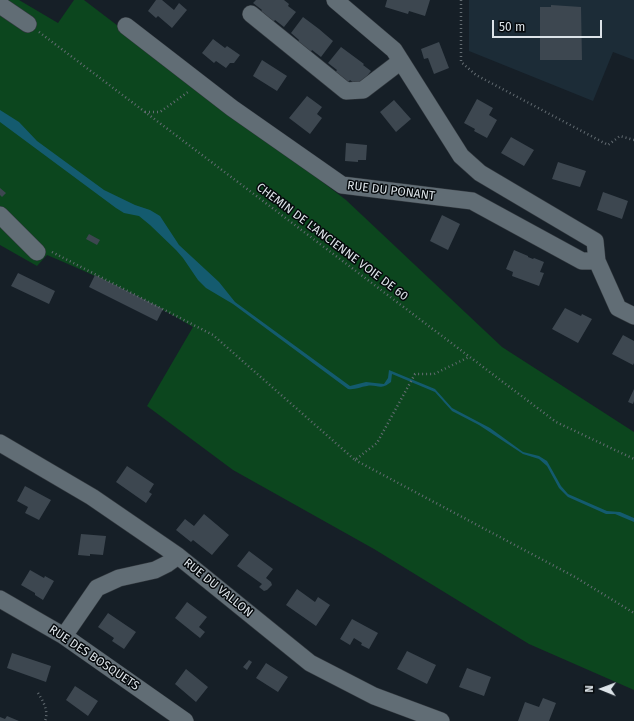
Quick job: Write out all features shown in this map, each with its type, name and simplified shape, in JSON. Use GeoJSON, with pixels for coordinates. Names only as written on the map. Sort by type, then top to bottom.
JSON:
{"type":"FeatureCollection","features":[{"type":"Feature","properties":{"kind":"street"},"geometry":{"type":"LineString","coordinates":[[335,0],[394,50],[460,156],[480,173],[595,241],[597,261],[618,308],[634,316]]}},
{"type":"Feature","properties":{"kind":"street"},"geometry":{"type":"LineString","coordinates":[[0,5],[28,24]]}},
{"type":"Feature","properties":{"kind":"street"},"geometry":{"type":"LineString","coordinates":[[251,14],[346,91],[363,90],[401,61]]}},
{"type":"Feature","properties":{"kind":"street","name":"RUE DU PONANT"},"geometry":{"type":"LineString","coordinates":[[126,26],[232,108],[342,185],[472,201],[582,261],[597,261]]}},
{"type":"Feature","properties":{"kind":"street"},"geometry":{"type":"LineString","coordinates":[[0,216],[37,252]]}},
{"type":"Feature","properties":{"kind":"street","name":"RUE DU VALLON"},"geometry":{"type":"LineString","coordinates":[[0,443],[92,497],[178,556],[310,663],[374,696],[441,721]]}},
{"type":"Feature","properties":{"kind":"street"},"geometry":{"type":"LineString","coordinates":[[64,636],[97,588],[119,578],[155,570],[178,556]]}},
{"type":"Feature","properties":{"kind":"street","name":"RUE DES BOSQUETS"},"geometry":{"type":"LineString","coordinates":[[0,599],[64,636],[184,721]]}},
{"type":"Feature","properties":{"kind":"path"},"geometry":{"type":"LineString","coordinates":[[461,0],[461,62],[476,75],[608,145],[620,136],[634,140]]}},
{"type":"Feature","properties":{"kind":"path","name":"CHEMIN DE L'ANCIENNE VOIE DE 60"},"geometry":{"type":"LineString","coordinates":[[28,24],[556,422],[634,459]]}},
{"type":"Feature","properties":{"kind":"path"},"geometry":{"type":"LineString","coordinates":[[145,112],[160,112],[189,91]]}},
{"type":"Feature","properties":{"kind":"path"},"geometry":{"type":"LineString","coordinates":[[37,252],[54,252],[213,335],[355,460],[575,577],[634,613]]}},
{"type":"Feature","properties":{"kind":"path"},"geometry":{"type":"LineString","coordinates":[[355,460],[376,443],[415,374],[434,374],[469,357]]}},
{"type":"Feature","properties":{"kind":"path"},"geometry":{"type":"LineString","coordinates":[[38,693],[45,705],[45,721]]}},
{"type":"Feature","properties":{"kind":"shaded area"},"geometry":{"type":"Polygon","coordinates":[[[469,0],[634,0],[634,60],[613,52],[593,101],[469,51],[469,0]]]}},
{"type":"Feature","properties":{"kind":"green space"},"geometry":{"type":"Polygon","coordinates":[[[0,0],[19,0],[58,23],[74,0],[84,0],[346,200],[502,347],[634,432],[634,690],[529,644],[374,549],[233,470],[147,406],[193,327],[122,288],[47,255],[37,266],[0,245],[0,0]]]}},
{"type":"Feature","properties":{"kind":"water"},"geometry":{"type":"Polygon","coordinates":[[[0,110],[19,122],[37,141],[104,190],[135,205],[150,210],[160,216],[179,245],[219,282],[235,302],[350,386],[366,382],[384,384],[388,378],[389,370],[435,389],[452,408],[490,428],[523,452],[539,456],[547,461],[561,486],[568,494],[607,511],[620,512],[634,518],[634,522],[615,514],[606,514],[568,497],[559,488],[547,466],[539,459],[523,454],[479,425],[452,411],[435,392],[392,374],[391,382],[387,385],[379,387],[364,386],[355,389],[348,389],[233,304],[206,288],[198,280],[176,250],[150,225],[139,216],[124,213],[116,208],[0,122],[0,110]]]}},
{"type":"Feature","properties":{"kind":"building"},"geometry":{"type":"Polygon","coordinates":[[[156,0],[162,0],[174,10],[179,3],[187,10],[172,28],[158,16],[156,18],[148,11],[156,0]]]}},
{"type":"Feature","properties":{"kind":"building"},"geometry":{"type":"Polygon","coordinates":[[[256,0],[284,0],[289,4],[288,6],[296,12],[284,27],[275,20],[270,26],[257,16],[262,10],[253,3],[256,0]]]}},
{"type":"Feature","properties":{"kind":"building"},"geometry":{"type":"Polygon","coordinates":[[[387,0],[430,0],[425,16],[409,11],[408,14],[385,7],[387,0]]]}},
{"type":"Feature","properties":{"kind":"building"},"geometry":{"type":"Polygon","coordinates":[[[551,5],[581,7],[582,60],[540,60],[540,7],[551,7],[551,5]]]}},
{"type":"Feature","properties":{"kind":"building"},"geometry":{"type":"Polygon","coordinates":[[[303,17],[333,41],[321,57],[312,50],[308,56],[295,46],[299,40],[291,33],[303,17]]]}},
{"type":"Feature","properties":{"kind":"building"},"geometry":{"type":"Polygon","coordinates":[[[213,39],[225,48],[227,46],[240,55],[234,63],[230,63],[226,68],[216,61],[214,63],[202,53],[213,39]]]}},
{"type":"Feature","properties":{"kind":"building"},"geometry":{"type":"Polygon","coordinates":[[[439,42],[449,68],[434,74],[428,58],[424,59],[421,49],[439,42]]]}},
{"type":"Feature","properties":{"kind":"building"},"geometry":{"type":"Polygon","coordinates":[[[341,47],[371,71],[358,87],[350,80],[345,87],[333,76],[337,70],[328,63],[341,47]]]}},
{"type":"Feature","properties":{"kind":"building"},"geometry":{"type":"Polygon","coordinates":[[[262,60],[287,76],[277,91],[253,76],[262,60]]]}},
{"type":"Feature","properties":{"kind":"building"},"geometry":{"type":"Polygon","coordinates":[[[307,96],[322,107],[317,114],[322,118],[310,134],[289,118],[307,96]]]}},
{"type":"Feature","properties":{"kind":"building"},"geometry":{"type":"Polygon","coordinates":[[[477,99],[493,108],[489,115],[497,120],[487,138],[474,131],[475,129],[464,123],[477,99]]]}},
{"type":"Feature","properties":{"kind":"building"},"geometry":{"type":"Polygon","coordinates":[[[394,100],[411,119],[396,132],[380,112],[394,100]]]}},
{"type":"Feature","properties":{"kind":"building"},"geometry":{"type":"Polygon","coordinates":[[[511,137],[534,150],[524,166],[501,153],[511,137]]]}},
{"type":"Feature","properties":{"kind":"building"},"geometry":{"type":"Polygon","coordinates":[[[346,143],[367,145],[366,160],[358,160],[358,162],[345,161],[346,143]]]}},
{"type":"Feature","properties":{"kind":"building"},"geometry":{"type":"Polygon","coordinates":[[[558,162],[586,171],[580,187],[552,179],[558,162]]]}},
{"type":"Feature","properties":{"kind":"building"},"geometry":{"type":"Polygon","coordinates":[[[0,188],[6,193],[2,197],[0,195],[0,188]]]}},
{"type":"Feature","properties":{"kind":"building"},"geometry":{"type":"Polygon","coordinates":[[[603,192],[628,201],[622,219],[597,210],[603,192]]]}},
{"type":"Feature","properties":{"kind":"building"},"geometry":{"type":"Polygon","coordinates":[[[442,215],[460,224],[448,250],[430,241],[442,215]]]}},
{"type":"Feature","properties":{"kind":"building"},"geometry":{"type":"Polygon","coordinates":[[[89,234],[100,240],[97,245],[86,239],[89,234]]]}},
{"type":"Feature","properties":{"kind":"building"},"geometry":{"type":"Polygon","coordinates":[[[514,250],[533,259],[534,258],[544,262],[540,272],[544,273],[539,286],[512,276],[513,272],[506,269],[514,250]]]}},
{"type":"Feature","properties":{"kind":"building"},"geometry":{"type":"Polygon","coordinates":[[[18,273],[55,291],[49,304],[11,286],[18,273]]]}},
{"type":"Feature","properties":{"kind":"building"},"geometry":{"type":"Polygon","coordinates":[[[95,275],[163,309],[157,321],[89,287],[95,275]]]}},
{"type":"Feature","properties":{"kind":"building"},"geometry":{"type":"Polygon","coordinates":[[[565,308],[581,316],[582,314],[592,319],[578,343],[552,329],[565,308]]]}},
{"type":"Feature","properties":{"kind":"building"},"geometry":{"type":"Polygon","coordinates":[[[623,335],[634,341],[633,365],[612,354],[623,335]]]}},
{"type":"Feature","properties":{"kind":"building"},"geometry":{"type":"Polygon","coordinates":[[[634,389],[634,401],[633,404],[628,402],[634,389]]]}},
{"type":"Feature","properties":{"kind":"building"},"geometry":{"type":"Polygon","coordinates":[[[127,466],[154,484],[149,492],[152,494],[146,503],[116,482],[127,466]]]}},
{"type":"Feature","properties":{"kind":"building"},"geometry":{"type":"Polygon","coordinates":[[[25,486],[51,500],[39,520],[25,513],[28,507],[17,501],[25,486]]]}},
{"type":"Feature","properties":{"kind":"building"},"geometry":{"type":"Polygon","coordinates":[[[204,514],[229,535],[212,555],[193,540],[191,542],[176,530],[185,519],[194,526],[204,514]]]}},
{"type":"Feature","properties":{"kind":"building"},"geometry":{"type":"Polygon","coordinates":[[[81,534],[106,536],[103,555],[78,555],[81,534]]]}},
{"type":"Feature","properties":{"kind":"building"},"geometry":{"type":"Polygon","coordinates":[[[249,551],[273,569],[266,578],[272,585],[267,590],[264,591],[259,587],[262,584],[237,566],[249,551]]]}},
{"type":"Feature","properties":{"kind":"building"},"geometry":{"type":"Polygon","coordinates":[[[30,570],[44,578],[45,576],[54,581],[43,600],[35,595],[35,593],[21,585],[30,570]]]}},
{"type":"Feature","properties":{"kind":"building"},"geometry":{"type":"Polygon","coordinates":[[[297,589],[315,602],[318,597],[330,605],[316,626],[286,605],[297,589]]]}},
{"type":"Feature","properties":{"kind":"building"},"geometry":{"type":"Polygon","coordinates":[[[187,602],[207,617],[199,627],[205,632],[200,638],[175,618],[187,602]]]}},
{"type":"Feature","properties":{"kind":"building"},"geometry":{"type":"Polygon","coordinates":[[[108,613],[136,632],[124,649],[112,641],[114,638],[98,627],[108,613]]]}},
{"type":"Feature","properties":{"kind":"building"},"geometry":{"type":"Polygon","coordinates":[[[352,619],[378,633],[369,649],[361,645],[362,643],[354,638],[350,645],[340,639],[352,619]]]}},
{"type":"Feature","properties":{"kind":"building"},"geometry":{"type":"Polygon","coordinates":[[[407,651],[436,665],[427,684],[397,669],[407,651]]]}},
{"type":"Feature","properties":{"kind":"building"},"geometry":{"type":"Polygon","coordinates":[[[12,653],[51,666],[46,682],[7,668],[12,653]]]}},
{"type":"Feature","properties":{"kind":"building"},"geometry":{"type":"Polygon","coordinates":[[[249,660],[252,662],[247,670],[243,667],[249,660]]]}},
{"type":"Feature","properties":{"kind":"building"},"geometry":{"type":"Polygon","coordinates":[[[266,663],[288,677],[278,692],[256,678],[266,663]]]}},
{"type":"Feature","properties":{"kind":"building"},"geometry":{"type":"Polygon","coordinates":[[[467,668],[491,677],[484,696],[459,687],[467,668]]]}},
{"type":"Feature","properties":{"kind":"building"},"geometry":{"type":"Polygon","coordinates":[[[186,669],[208,687],[196,702],[175,684],[186,669]]]}},
{"type":"Feature","properties":{"kind":"building"},"geometry":{"type":"Polygon","coordinates":[[[75,686],[98,701],[88,716],[66,700],[75,686]]]}},
{"type":"Feature","properties":{"kind":"building"},"geometry":{"type":"Polygon","coordinates":[[[543,698],[556,703],[549,721],[518,721],[525,702],[539,707],[543,698]]]}},
{"type":"Feature","properties":{"kind":"building"},"geometry":{"type":"Polygon","coordinates":[[[7,716],[19,721],[0,721],[0,717],[5,719],[7,716]]]}}]}
